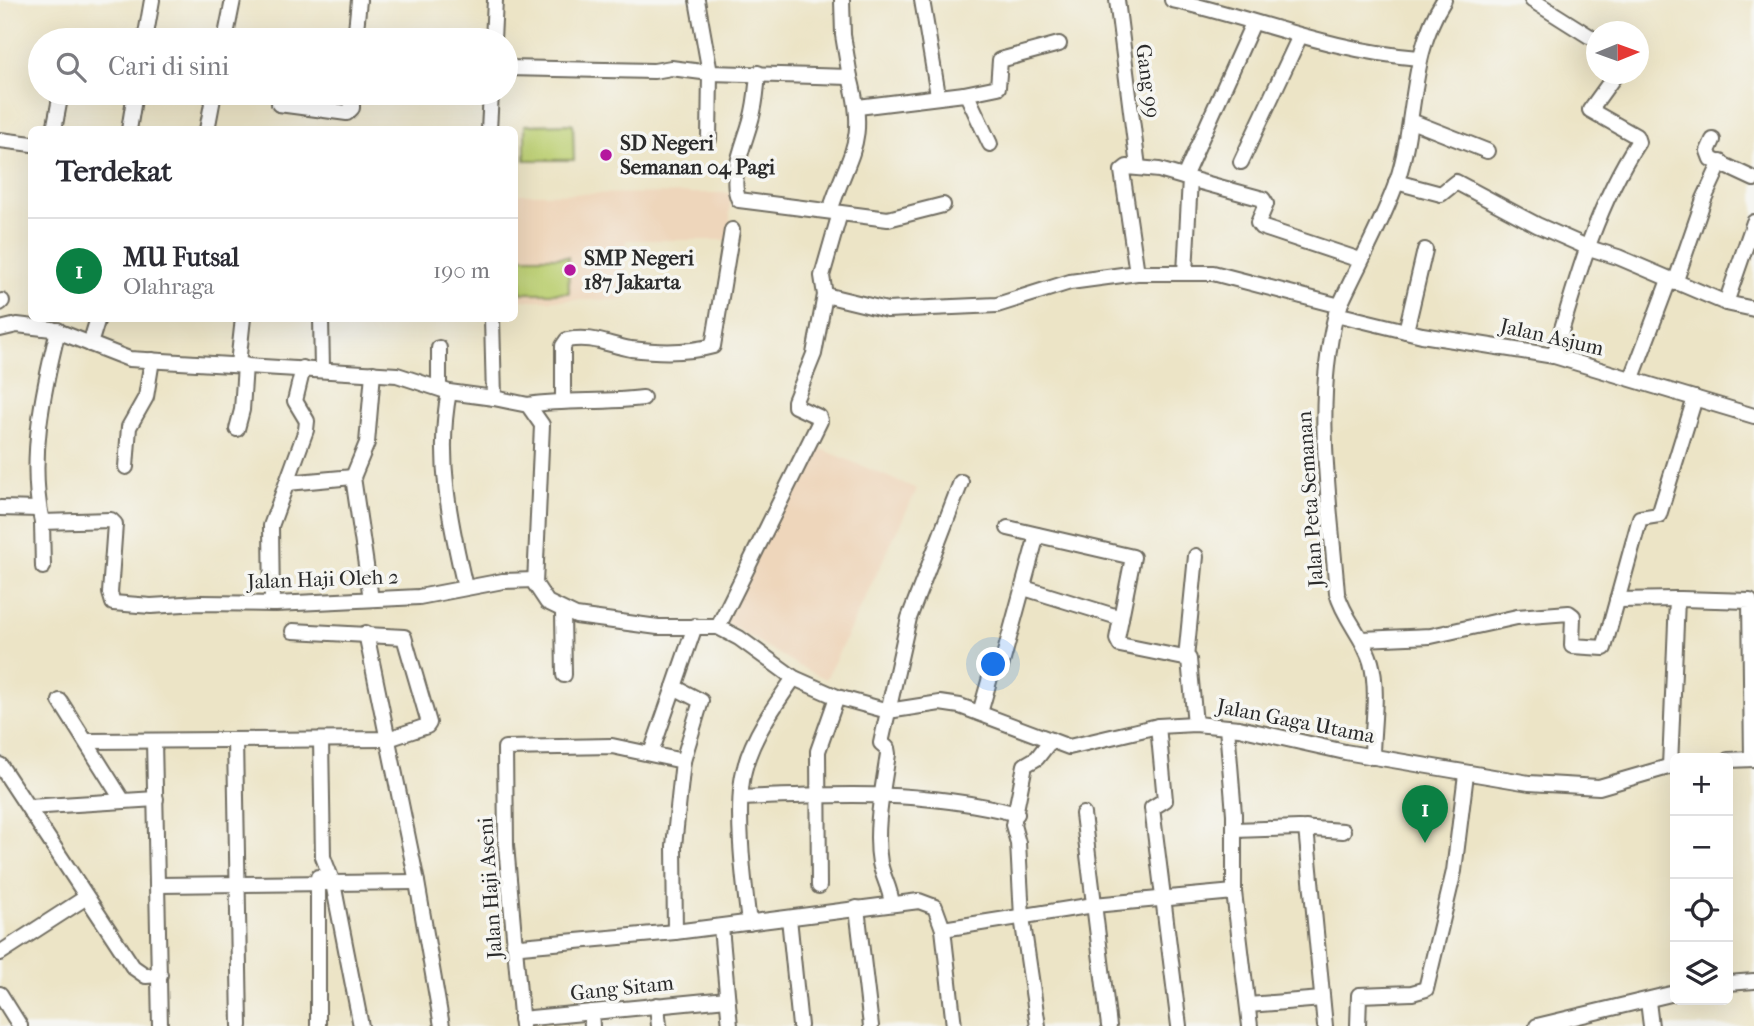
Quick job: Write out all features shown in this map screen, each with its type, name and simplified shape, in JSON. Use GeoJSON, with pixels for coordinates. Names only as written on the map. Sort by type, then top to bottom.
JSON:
{"type":"FeatureCollection","features":[{"type":"Feature","properties":{"kind":"street"},"geometry":{"type":"LineString","coordinates":[[147,28],[152,0]]}},
{"type":"Feature","properties":{"kind":"street"},"geometry":{"type":"LineString","coordinates":[[227,28],[233,0]]}},
{"type":"Feature","properties":{"kind":"street"},"geometry":{"type":"LineString","coordinates":[[356,28],[359,0]]}},
{"type":"Feature","properties":{"kind":"street"},"geometry":{"type":"LineString","coordinates":[[494,28],[495,0]]}},
{"type":"Feature","properties":{"kind":"street"},"geometry":{"type":"LineString","coordinates":[[697,0],[710,74],[709,139]]}},
{"type":"Feature","properties":{"kind":"street"},"geometry":{"type":"LineString","coordinates":[[718,627],[820,421],[819,416],[795,403],[812,364],[825,295],[821,276],[835,212],[838,184],[855,151],[858,107],[850,77],[842,0]]}},
{"type":"Feature","properties":{"kind":"street"},"geometry":{"type":"LineString","coordinates":[[922,0],[938,95]]}},
{"type":"Feature","properties":{"kind":"street","name":"Gang 99"},"geometry":{"type":"LineString","coordinates":[[1117,0],[1138,167]]}},
{"type":"Feature","properties":{"kind":"street"},"geometry":{"type":"LineString","coordinates":[[1172,0],[1222,7],[1253,23],[1298,38],[1375,55],[1419,58]]}},
{"type":"Feature","properties":{"kind":"street","name":"Jalan Peta Semanan"},"geometry":{"type":"LineString","coordinates":[[1372,757],[1372,664],[1337,593],[1325,450],[1325,396],[1330,336],[1338,310],[1396,182],[1411,121],[1419,58],[1426,34],[1444,0]]}},
{"type":"Feature","properties":{"kind":"street"},"geometry":{"type":"LineString","coordinates":[[1532,0],[1586,34]]}},
{"type":"Feature","properties":{"kind":"street"},"geometry":{"type":"LineString","coordinates":[[1185,273],[1187,178],[1253,23]]}},
{"type":"Feature","properties":{"kind":"street"},"geometry":{"type":"LineString","coordinates":[[1241,162],[1298,38]]}},
{"type":"Feature","properties":{"kind":"street"},"geometry":{"type":"LineString","coordinates":[[858,107],[998,88],[1000,60],[1059,44]]}},
{"type":"Feature","properties":{"kind":"street"},"geometry":{"type":"LineString","coordinates":[[518,68],[654,71],[671,68],[710,74],[850,77]]}},
{"type":"Feature","properties":{"kind":"street"},"geometry":{"type":"LineString","coordinates":[[758,73],[753,112],[739,164],[736,197],[743,202],[888,219],[943,205]]}},
{"type":"Feature","properties":{"kind":"street"},"geometry":{"type":"LineString","coordinates":[[1554,356],[1589,248],[1622,166],[1637,142],[1636,136],[1590,110],[1609,84]]}},
{"type":"Feature","properties":{"kind":"street"},"geometry":{"type":"LineString","coordinates":[[964,94],[968,97],[990,144]]}},
{"type":"Feature","properties":{"kind":"street"},"geometry":{"type":"LineString","coordinates":[[55,126],[59,105]]}},
{"type":"Feature","properties":{"kind":"street"},"geometry":{"type":"LineString","coordinates":[[130,126],[133,105]]}},
{"type":"Feature","properties":{"kind":"street"},"geometry":{"type":"LineString","coordinates":[[208,126],[212,105]]}},
{"type":"Feature","properties":{"kind":"street"},"geometry":{"type":"LineString","coordinates":[[287,105],[347,113],[352,105]]}},
{"type":"Feature","properties":{"kind":"street"},"geometry":{"type":"LineString","coordinates":[[489,126],[490,105]]}},
{"type":"Feature","properties":{"kind":"street"},"geometry":{"type":"LineString","coordinates":[[1411,121],[1488,151]]}},
{"type":"Feature","properties":{"kind":"street"},"geometry":{"type":"LineString","coordinates":[[0,140],[28,144]]}},
{"type":"Feature","properties":{"kind":"street"},"geometry":{"type":"LineString","coordinates":[[1713,140],[1709,156],[1754,179]]}},
{"type":"Feature","properties":{"kind":"street"},"geometry":{"type":"LineString","coordinates":[[1632,377],[1721,162]]}},
{"type":"Feature","properties":{"kind":"street"},"geometry":{"type":"LineString","coordinates":[[1137,273],[1122,171],[1126,167],[1138,167],[1187,178],[1263,199],[1266,204],[1258,223],[1261,227],[1360,260]]}},
{"type":"Feature","properties":{"kind":"street"},"geometry":{"type":"LineString","coordinates":[[1396,182],[1441,194],[1456,182],[1537,225],[1589,248],[1618,257],[1726,303],[1754,309]]}},
{"type":"Feature","properties":{"kind":"street"},"geometry":{"type":"LineString","coordinates":[[1726,303],[1754,222]]}},
{"type":"Feature","properties":{"kind":"street"},"geometry":{"type":"LineString","coordinates":[[563,400],[563,345],[567,340],[590,337],[629,348],[656,351],[713,346],[732,230]]}},
{"type":"Feature","properties":{"kind":"street"},"geometry":{"type":"LineString","coordinates":[[1405,331],[1425,250]]}},
{"type":"Feature","properties":{"kind":"street","name":"Jalan Asjum"},"geometry":{"type":"LineString","coordinates":[[825,295],[887,310],[996,305],[1070,282],[1137,273],[1225,274],[1405,331],[1554,356],[1632,377],[1754,416]]}},
{"type":"Feature","properties":{"kind":"street"},"geometry":{"type":"LineString","coordinates":[[90,344],[97,322]]}},
{"type":"Feature","properties":{"kind":"street"},"geometry":{"type":"LineString","coordinates":[[237,429],[242,410],[243,322]]}},
{"type":"Feature","properties":{"kind":"street"},"geometry":{"type":"LineString","coordinates":[[321,322],[322,369]]}},
{"type":"Feature","properties":{"kind":"street"},"geometry":{"type":"LineString","coordinates":[[492,322],[494,398]]}},
{"type":"Feature","properties":{"kind":"street"},"geometry":{"type":"LineString","coordinates":[[0,329],[18,325],[53,326],[129,359],[397,375],[444,390],[528,405],[563,400],[616,401],[643,398]]}},
{"type":"Feature","properties":{"kind":"street"},"geometry":{"type":"LineString","coordinates":[[43,567],[37,452],[53,326]]}},
{"type":"Feature","properties":{"kind":"street"},"geometry":{"type":"LineString","coordinates":[[439,348],[444,390],[442,440],[451,521],[465,587]]}},
{"type":"Feature","properties":{"kind":"street"},"geometry":{"type":"LineString","coordinates":[[126,467],[128,427],[146,397],[152,360]]}},
{"type":"Feature","properties":{"kind":"street"},"geometry":{"type":"LineString","coordinates":[[272,604],[271,526],[307,425],[295,401],[303,368]]}},
{"type":"Feature","properties":{"kind":"street"},"geometry":{"type":"LineString","coordinates":[[371,599],[354,477],[368,443],[373,373]]}},
{"type":"Feature","properties":{"kind":"street"},"geometry":{"type":"LineString","coordinates":[[1362,639],[1431,636],[1517,617],[1569,613],[1573,616],[1572,646],[1603,649],[1640,518],[1659,515],[1695,398]]}},
{"type":"Feature","properties":{"kind":"street"},"geometry":{"type":"LineString","coordinates":[[528,405],[538,415],[542,428],[535,580],[543,598],[563,612],[564,675]]}},
{"type":"Feature","properties":{"kind":"street"},"geometry":{"type":"LineString","coordinates":[[288,482],[354,477]]}},
{"type":"Feature","properties":{"kind":"street"},"geometry":{"type":"LineString","coordinates":[[892,904],[890,883],[880,860],[882,795],[888,754],[887,748],[881,743],[909,618],[961,482]]}},
{"type":"Feature","properties":{"kind":"street"},"geometry":{"type":"LineString","coordinates":[[0,508],[41,516]]}},
{"type":"Feature","properties":{"kind":"street","name":"Jalan Haji Oleh 2"},"geometry":{"type":"LineString","coordinates":[[41,516],[111,520],[115,524],[110,593],[113,603],[141,606],[272,604],[371,599],[425,596],[465,587],[535,580]]}},
{"type":"Feature","properties":{"kind":"street"},"geometry":{"type":"LineString","coordinates":[[1008,528],[1133,556],[1117,639],[1120,645],[1186,657]]}},
{"type":"Feature","properties":{"kind":"street"},"geometry":{"type":"LineString","coordinates":[[980,713],[993,667],[1001,667],[1037,535]]}},
{"type":"Feature","properties":{"kind":"street"},"geometry":{"type":"LineString","coordinates":[[1195,724],[1191,665],[1186,657],[1196,556]]}},
{"type":"Feature","properties":{"kind":"street"},"geometry":{"type":"LineString","coordinates":[[1024,588],[1121,618]]}},
{"type":"Feature","properties":{"kind":"street"},"geometry":{"type":"LineString","coordinates":[[1673,753],[1678,599]]}},
{"type":"Feature","properties":{"kind":"street"},"geometry":{"type":"LineString","coordinates":[[1617,600],[1752,601],[1753,759],[1733,760]]}},
{"type":"Feature","properties":{"kind":"street","name":"Jalan Gaga Utama"},"geometry":{"type":"LineString","coordinates":[[563,612],[581,617],[658,626],[718,627],[739,638],[794,678],[837,697],[888,711],[940,703],[980,713],[1077,747],[1158,726],[1195,724],[1227,727],[1372,757],[1529,783],[1599,787],[1670,767]]}},
{"type":"Feature","properties":{"kind":"street"},"geometry":{"type":"LineString","coordinates":[[683,761],[652,753],[695,626]]}},
{"type":"Feature","properties":{"kind":"street"},"geometry":{"type":"LineString","coordinates":[[87,741],[388,739],[420,731],[429,723],[404,637],[293,631]]}},
{"type":"Feature","properties":{"kind":"street"},"geometry":{"type":"LineString","coordinates":[[366,633],[417,882],[442,1026]]}},
{"type":"Feature","properties":{"kind":"street"},"geometry":{"type":"LineString","coordinates":[[749,923],[741,783],[751,747],[794,678]]}},
{"type":"Feature","properties":{"kind":"street"},"geometry":{"type":"LineString","coordinates":[[674,687],[701,701],[683,761],[674,846],[675,932]]}},
{"type":"Feature","properties":{"kind":"street"},"geometry":{"type":"LineString","coordinates":[[819,886],[816,793],[821,737],[837,697]]}},
{"type":"Feature","properties":{"kind":"street"},"geometry":{"type":"LineString","coordinates":[[60,701],[124,801]]}},
{"type":"Feature","properties":{"kind":"street"},"geometry":{"type":"LineString","coordinates":[[1158,726],[1165,800],[1152,808],[1179,1026]]}},
{"type":"Feature","properties":{"kind":"street"},"geometry":{"type":"LineString","coordinates":[[1227,727],[1234,830],[1234,892],[1250,1026]]}},
{"type":"Feature","properties":{"kind":"street"},"geometry":{"type":"LineString","coordinates":[[235,740],[240,1026]]}},
{"type":"Feature","properties":{"kind":"street"},"geometry":{"type":"LineString","coordinates":[[318,1026],[317,883],[323,857],[321,740]]}},
{"type":"Feature","properties":{"kind":"street"},"geometry":{"type":"LineString","coordinates":[[1038,1026],[1022,917],[1018,843],[1013,825],[1026,765],[1037,758],[1051,740]]}},
{"type":"Feature","properties":{"kind":"street"},"geometry":{"type":"LineString","coordinates":[[154,741],[160,1026]]}},
{"type":"Feature","properties":{"kind":"street","name":"Jalan Haji Aseni"},"geometry":{"type":"LineString","coordinates":[[522,1022],[506,845],[505,748],[612,746],[652,753]]}},
{"type":"Feature","properties":{"kind":"street"},"geometry":{"type":"LineString","coordinates":[[0,765],[85,898],[133,967],[146,976],[160,975]]}},
{"type":"Feature","properties":{"kind":"street"},"geometry":{"type":"LineString","coordinates":[[1358,1026],[1359,995],[1422,992],[1426,989],[1452,880],[1466,774]]}},
{"type":"Feature","properties":{"kind":"street"},"geometry":{"type":"LineString","coordinates":[[742,797],[816,793],[882,795],[980,804],[1017,814]]}},
{"type":"Feature","properties":{"kind":"street"},"geometry":{"type":"LineString","coordinates":[[29,807],[156,799]]}},
{"type":"Feature","properties":{"kind":"street"},"geometry":{"type":"LineString","coordinates":[[1083,814],[1109,1026]]}},
{"type":"Feature","properties":{"kind":"street"},"geometry":{"type":"LineString","coordinates":[[1234,830],[1306,828],[1343,831]]}},
{"type":"Feature","properties":{"kind":"street"},"geometry":{"type":"LineString","coordinates":[[1306,828],[1325,1026]]}},
{"type":"Feature","properties":{"kind":"street"},"geometry":{"type":"LineString","coordinates":[[323,857],[333,883],[361,1026]]}},
{"type":"Feature","properties":{"kind":"street"},"geometry":{"type":"LineString","coordinates":[[159,885],[417,882]]}},
{"type":"Feature","properties":{"kind":"street"},"geometry":{"type":"LineString","coordinates":[[943,929],[1094,905],[1234,892]]}},
{"type":"Feature","properties":{"kind":"street"},"geometry":{"type":"LineString","coordinates":[[0,953],[85,898]]}},
{"type":"Feature","properties":{"kind":"street"},"geometry":{"type":"LineString","coordinates":[[517,947],[721,927],[857,908],[928,902],[940,914],[954,1026]]}},
{"type":"Feature","properties":{"kind":"street"},"geometry":{"type":"LineString","coordinates":[[857,908],[870,1026]]}},
{"type":"Feature","properties":{"kind":"street"},"geometry":{"type":"LineString","coordinates":[[789,918],[800,1026]]}},
{"type":"Feature","properties":{"kind":"street"},"geometry":{"type":"LineString","coordinates":[[721,927],[730,1026]]}},
{"type":"Feature","properties":{"kind":"street"},"geometry":{"type":"LineString","coordinates":[[1733,983],[1754,981]]}},
{"type":"Feature","properties":{"kind":"street"},"geometry":{"type":"LineString","coordinates":[[0,994],[20,1026]]}},
{"type":"Feature","properties":{"kind":"street"},"geometry":{"type":"LineString","coordinates":[[1537,1026],[1670,994]]}},
{"type":"Feature","properties":{"kind":"street","name":"Gang Sitam"},"geometry":{"type":"LineString","coordinates":[[522,1022],[592,1019],[657,1005],[727,999]]}},
{"type":"Feature","properties":{"kind":"street"},"geometry":{"type":"LineString","coordinates":[[1248,1005],[1322,999]]}},
{"type":"Feature","properties":{"kind":"street"},"geometry":{"type":"LineString","coordinates":[[1648,1001],[1651,1026]]}},
{"type":"Feature","properties":{"kind":"street"},"geometry":{"type":"LineString","coordinates":[[657,1005],[659,1026]]}},
{"type":"Feature","properties":{"kind":"shaded area","name":"SMP Negeri 187 Jakarta"},"geometry":{"type":"Polygon","coordinates":[[[730,193],[730,240],[626,240],[626,300],[518,300],[518,194],[730,193]]]}},
{"type":"Feature","properties":{"kind":"shaded area"},"geometry":{"type":"Polygon","coordinates":[[[810,444],[917,489],[826,679],[725,622],[810,444]]]}},
{"type":"Feature","properties":{"kind":"green space"},"geometry":{"type":"Polygon","coordinates":[[[573,124],[574,160],[525,160],[525,125],[573,124]]]}},
{"type":"Feature","properties":{"kind":"green space"},"geometry":{"type":"Polygon","coordinates":[[[520,257],[568,257],[569,293],[521,293],[520,257]]]}},
{"type":"Feature","properties":{"kind":"place","name":"SD Negeri Semanan 04 Pagi"},"geometry":{"type":"Point","coordinates":[606,155]}},
{"type":"Feature","properties":{"kind":"place","name":"SMP Negeri 187 Jakarta"},"geometry":{"type":"Point","coordinates":[570,270]}},
{"type":"Feature","properties":{"kind":"place","name":"MU Futsal"},"geometry":{"type":"Point","coordinates":[1425,843]}}]}
